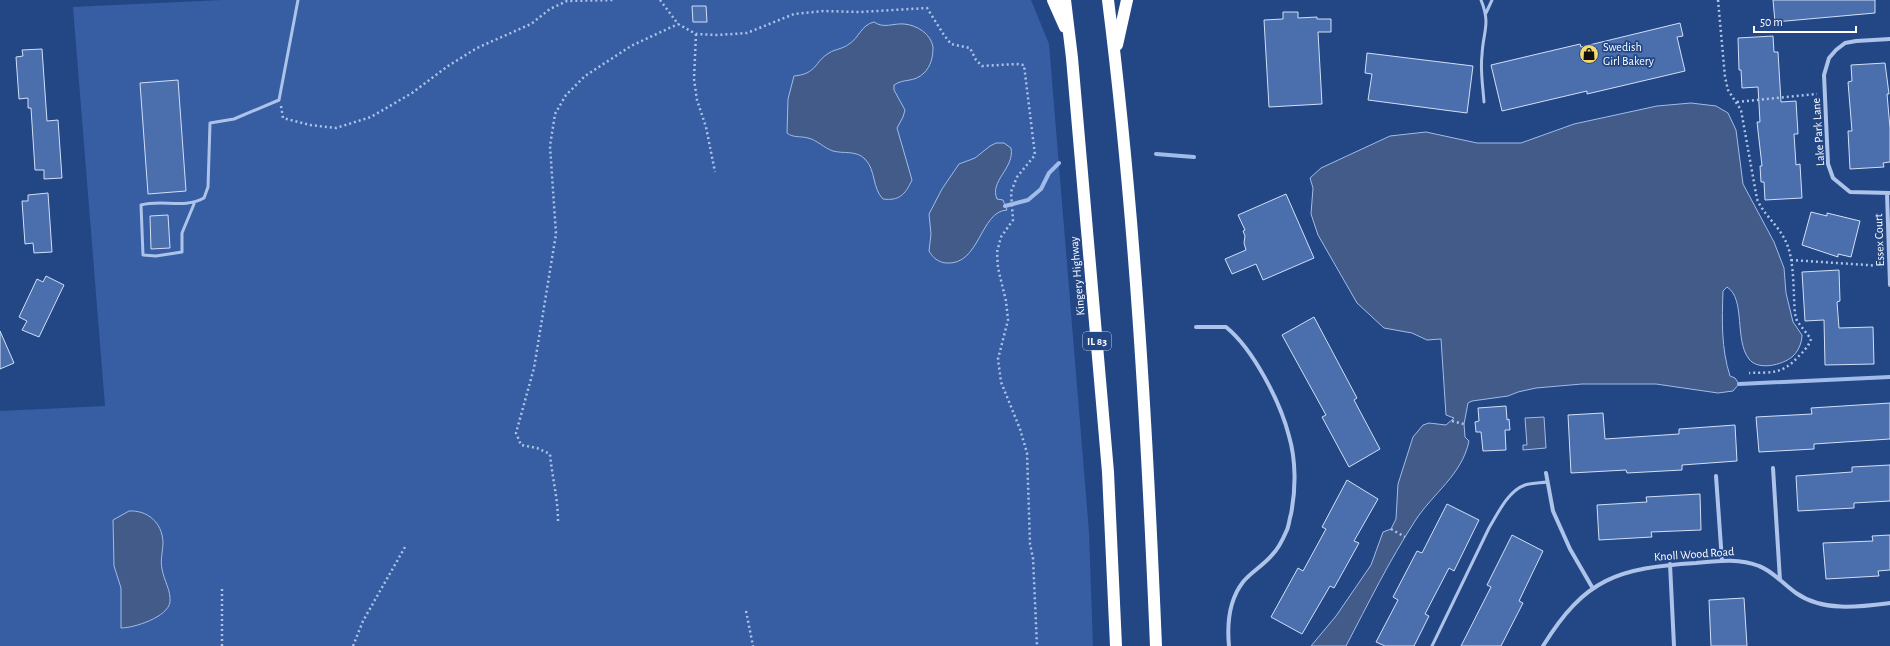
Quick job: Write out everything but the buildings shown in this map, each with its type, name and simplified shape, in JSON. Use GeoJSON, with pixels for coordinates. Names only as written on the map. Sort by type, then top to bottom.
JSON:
{"type":"FeatureCollection","features":[{"type":"Feature","properties":{"kind":"highway"},"geometry":{"type":"LineString","coordinates":[[1053,0],[1070,37]]}},
{"type":"Feature","properties":{"kind":"highway","name":"Kingery Highway"},"geometry":{"type":"LineString","coordinates":[[1065,0],[1070,37],[1108,472],[1116,646]]}},
{"type":"Feature","properties":{"kind":"highway"},"geometry":{"type":"LineString","coordinates":[[1108,0],[1115,54],[1137,301],[1149,474],[1156,646]]}},
{"type":"Feature","properties":{"kind":"highway"},"geometry":{"type":"LineString","coordinates":[[1115,54],[1127,0]]}},
{"type":"Feature","properties":{"kind":"street","name":"Lake Park Lane"},"geometry":{"type":"LineString","coordinates":[[1889,193],[1850,192],[1842,187],[1833,178],[1828,164],[1824,76],[1829,58],[1836,50],[1846,43],[1890,39]]}},
{"type":"Feature","properties":{"kind":"street","name":"Essex Court"},"geometry":{"type":"LineString","coordinates":[[1889,193],[1890,285]]}},
{"type":"Feature","properties":{"kind":"street"},"geometry":{"type":"LineString","coordinates":[[1196,327],[1226,326],[1236,335],[1258,366],[1277,404],[1289,436],[1294,469],[1294,500],[1287,531],[1272,555],[1243,582],[1231,608],[1228,646]]}},
{"type":"Feature","properties":{"kind":"street"},"geometry":{"type":"LineString","coordinates":[[1774,468],[1780,580]]}},
{"type":"Feature","properties":{"kind":"street"},"geometry":{"type":"LineString","coordinates":[[1546,473],[1552,511],[1570,549],[1592,587]]}},
{"type":"Feature","properties":{"kind":"street"},"geometry":{"type":"LineString","coordinates":[[1716,476],[1722,561]]}},
{"type":"Feature","properties":{"kind":"street","name":"Knoll Wood Road"},"geometry":{"type":"LineString","coordinates":[[1542,646],[1570,607],[1592,587],[1638,569],[1670,564],[1745,561],[1761,566],[1796,593],[1814,602],[1837,607],[1890,603]]}},
{"type":"Feature","properties":{"kind":"street"},"geometry":{"type":"LineString","coordinates":[[1670,564],[1674,646]]}},
{"type":"Feature","properties":{"kind":"lane"},"geometry":{"type":"LineString","coordinates":[[194,204],[182,233],[182,252],[156,256],[143,255],[141,205],[149,203],[194,204],[204,198],[208,187],[210,123],[234,119],[279,100],[298,0]]}},
{"type":"Feature","properties":{"kind":"lane"},"geometry":{"type":"LineString","coordinates":[[1480,0],[1486,13],[1487,24],[1482,55],[1484,102]]}},
{"type":"Feature","properties":{"kind":"lane"},"geometry":{"type":"LineString","coordinates":[[1486,13],[1492,0]]}},
{"type":"Feature","properties":{"kind":"lane"},"geometry":{"type":"LineString","coordinates":[[1432,646],[1500,510],[1518,489],[1526,485],[1547,482]]}},
{"type":"Feature","properties":{"kind":"path"},"geometry":{"type":"LineString","coordinates":[[279,100],[283,118],[336,128],[376,113],[412,93],[448,66],[477,48],[531,24],[550,9],[567,1],[614,0]]}},
{"type":"Feature","properties":{"kind":"path"},"geometry":{"type":"LineString","coordinates":[[660,0],[678,24],[696,34],[747,33],[794,14],[801,13],[823,11],[860,12],[927,8],[951,44],[970,48],[976,60],[982,66],[1024,65],[1035,155],[1017,177],[1010,192],[1014,213],[1013,220],[1001,237],[997,252],[998,268],[1006,301],[1008,320],[998,359],[1001,382],[1020,429],[1027,453],[1030,544],[1034,558],[1038,646]]}},
{"type":"Feature","properties":{"kind":"path"},"geometry":{"type":"LineString","coordinates":[[1718,0],[1725,77],[1728,90],[1738,102],[1744,122],[1757,199],[1785,240],[1791,260],[1795,314],[1800,325],[1810,336],[1810,342],[1803,353],[1787,368],[1779,371],[1749,373]]}},
{"type":"Feature","properties":{"kind":"path"},"geometry":{"type":"LineString","coordinates":[[558,521],[558,501],[551,474],[550,454],[537,448],[521,445],[516,433],[534,368],[556,234],[550,146],[555,114],[566,95],[585,76],[631,46],[678,24]]}},
{"type":"Feature","properties":{"kind":"path"},"geometry":{"type":"LineString","coordinates":[[696,34],[694,79],[697,100],[706,127],[715,172]]}},
{"type":"Feature","properties":{"kind":"path"},"geometry":{"type":"LineString","coordinates":[[1738,102],[1825,94]]}},
{"type":"Feature","properties":{"kind":"path"},"geometry":{"type":"LineString","coordinates":[[1791,260],[1890,266]]}},
{"type":"Feature","properties":{"kind":"path"},"geometry":{"type":"LineString","coordinates":[[1452,421],[1464,424]]}},
{"type":"Feature","properties":{"kind":"path"},"geometry":{"type":"LineString","coordinates":[[1391,529],[1405,537]]}},
{"type":"Feature","properties":{"kind":"path"},"geometry":{"type":"LineString","coordinates":[[353,646],[363,621],[405,547]]}},
{"type":"Feature","properties":{"kind":"path"},"geometry":{"type":"LineString","coordinates":[[222,587],[222,646]]}},
{"type":"Feature","properties":{"kind":"path"},"geometry":{"type":"LineString","coordinates":[[746,611],[753,646]]}},
{"type":"Feature","properties":{"kind":"shaded area"},"geometry":{"type":"Polygon","coordinates":[[[222,0],[1031,0],[1049,44],[1089,532],[1093,646],[0,646],[0,411],[105,406],[73,7],[222,0]]]}},
{"type":"Feature","properties":{"kind":"shaded area"},"geometry":{"type":"Polygon","coordinates":[[[874,22],[881,25],[904,24],[914,26],[926,34],[932,42],[933,47],[931,61],[924,73],[916,78],[894,85],[894,90],[905,110],[897,128],[912,180],[907,190],[901,196],[893,199],[883,199],[877,190],[871,168],[865,159],[858,154],[833,151],[811,139],[792,136],[787,133],[788,99],[794,76],[807,73],[824,56],[847,46],[866,26],[874,22]]]}},
{"type":"Feature","properties":{"kind":"shaded area"},"geometry":{"type":"Polygon","coordinates":[[[1691,103],[1716,106],[1728,113],[1736,130],[1743,184],[1774,242],[1784,268],[1786,293],[1793,322],[1802,335],[1796,353],[1788,360],[1770,366],[1753,363],[1745,351],[1742,341],[1736,301],[1733,293],[1727,287],[1723,291],[1723,334],[1725,355],[1730,376],[1735,378],[1739,384],[1733,391],[1718,393],[1656,384],[1582,384],[1536,388],[1508,396],[1472,401],[1468,403],[1464,424],[1465,437],[1469,441],[1460,464],[1454,474],[1422,511],[1405,536],[1346,646],[1311,646],[1336,616],[1371,565],[1383,532],[1391,529],[1396,519],[1398,484],[1413,437],[1423,425],[1429,423],[1446,425],[1454,418],[1446,415],[1441,339],[1427,340],[1412,333],[1384,328],[1357,303],[1318,235],[1311,214],[1313,188],[1310,178],[1321,168],[1390,136],[1426,132],[1477,143],[1521,143],[1574,124],[1657,106],[1691,103]]]}},
{"type":"Feature","properties":{"kind":"shaded area"},"geometry":{"type":"Polygon","coordinates":[[[996,143],[1004,143],[1011,148],[1009,162],[996,186],[995,192],[997,199],[1003,200],[1007,210],[998,213],[991,219],[973,248],[966,256],[957,262],[946,263],[938,261],[929,251],[931,234],[929,214],[942,189],[959,164],[975,158],[996,143]]]}},
{"type":"Feature","properties":{"kind":"shaded area"},"geometry":{"type":"Polygon","coordinates":[[[1544,417],[1546,448],[1523,450],[1523,445],[1527,445],[1525,418],[1544,417]]]}},
{"type":"Feature","properties":{"kind":"shaded area"},"geometry":{"type":"Polygon","coordinates":[[[129,511],[136,511],[147,515],[157,523],[160,529],[163,542],[161,566],[169,593],[170,602],[168,607],[163,612],[150,621],[121,628],[121,588],[114,566],[113,520],[129,511]]]}},
{"type":"Feature","properties":{"kind":"waterway"},"geometry":{"type":"LineString","coordinates":[[1156,154],[1194,157]]}},
{"type":"Feature","properties":{"kind":"waterway"},"geometry":{"type":"LineString","coordinates":[[1005,206],[1028,200],[1041,189],[1049,173],[1059,163]]}},
{"type":"Feature","properties":{"kind":"waterway"},"geometry":{"type":"LineString","coordinates":[[1739,384],[1890,377]]}},
{"type":"Feature","properties":{"kind":"place","name":"Swedish Girl Bakery"},"geometry":{"type":"Point","coordinates":[1589,54]}}]}
